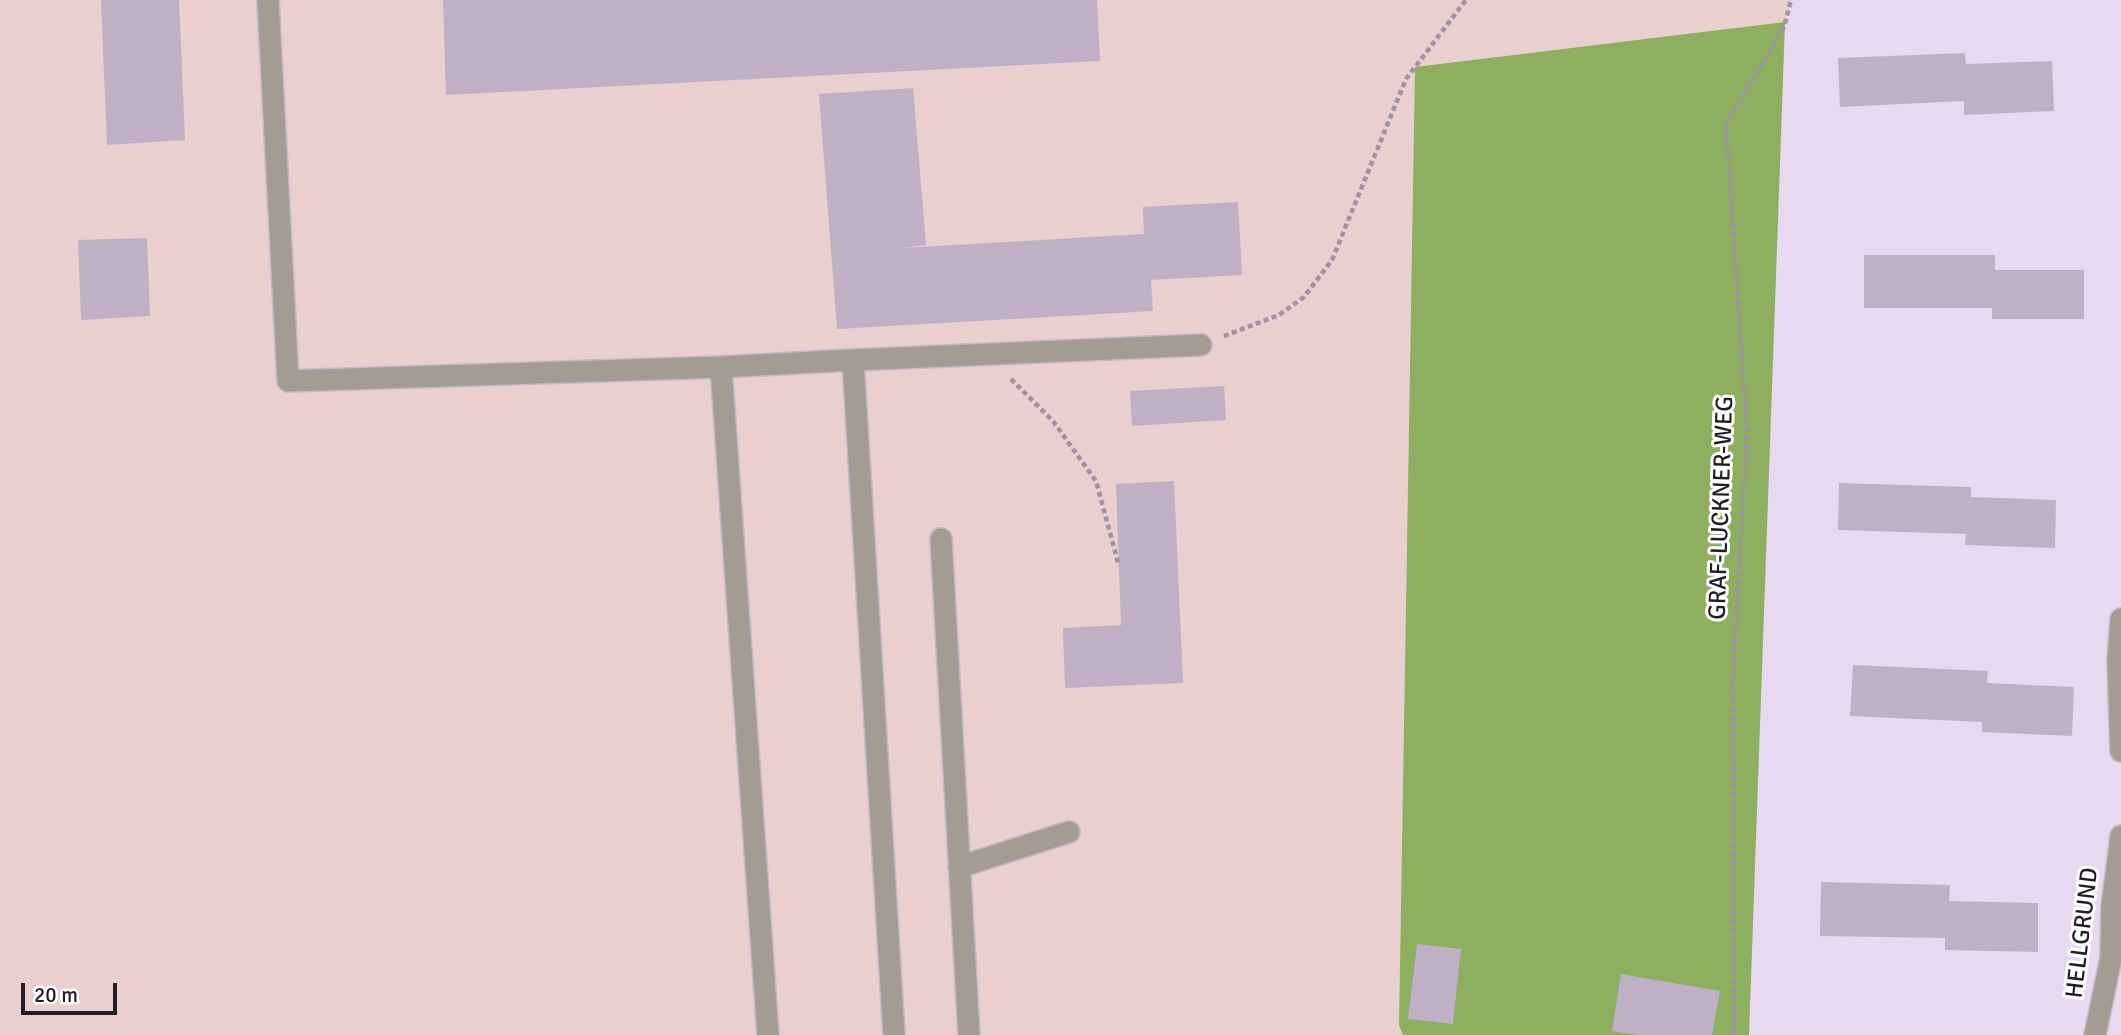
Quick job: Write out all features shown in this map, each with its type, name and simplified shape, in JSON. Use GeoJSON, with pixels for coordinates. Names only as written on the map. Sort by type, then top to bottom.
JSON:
{"type":"FeatureCollection","features":[{"type":"Feature","properties":{"kind":"street"},"geometry":{"type":"LineString","coordinates":[[268,0],[288,381],[721,367],[1201,345]]}},
{"type":"Feature","properties":{"kind":"street"},"geometry":{"type":"LineString","coordinates":[[853,360],[894,1035]]}},
{"type":"Feature","properties":{"kind":"street"},"geometry":{"type":"LineString","coordinates":[[721,367],[768,1035]]}},
{"type":"Feature","properties":{"kind":"street"},"geometry":{"type":"LineString","coordinates":[[942,539],[969,1035]]}},
{"type":"Feature","properties":{"kind":"street"},"geometry":{"type":"LineString","coordinates":[[2121,619],[2118,661],[2121,751]]}},
{"type":"Feature","properties":{"kind":"street"},"geometry":{"type":"LineString","coordinates":[[959,867],[1069,832]]}},
{"type":"Feature","properties":{"kind":"street","name":"HELLGRUND"},"geometry":{"type":"LineString","coordinates":[[2095,1035],[2116,959],[2112,907],[2121,836]]}},
{"type":"Feature","properties":{"kind":"path"},"geometry":{"type":"LineString","coordinates":[[1201,345],[1279,315],[1304,297],[1332,260],[1406,79],[1466,0]]}},
{"type":"Feature","properties":{"kind":"path","name":"GRAF-LUCKNER-WEG"},"geometry":{"type":"LineString","coordinates":[[1734,1035],[1733,680],[1747,430],[1726,124],[1784,27],[1791,0]]}},
{"type":"Feature","properties":{"kind":"path"},"geometry":{"type":"LineString","coordinates":[[985,354],[1053,421],[1096,481],[1119,566]]}},
{"type":"Feature","properties":{"kind":"shaded area"},"geometry":{"type":"Polygon","coordinates":[[[0,0],[1791,0],[1785,22],[1415,67],[1399,1025],[1403,1035],[0,1035],[0,0]]]}},
{"type":"Feature","properties":{"kind":"green space"},"geometry":{"type":"Polygon","coordinates":[[[1785,22],[1749,1035],[1403,1035],[1399,1025],[1415,67],[1785,22]]]}},
{"type":"Feature","properties":{"kind":"building"},"geometry":{"type":"Polygon","coordinates":[[[101,0],[179,0],[185,140],[107,145],[101,0]]]}},
{"type":"Feature","properties":{"kind":"building"},"geometry":{"type":"Polygon","coordinates":[[[443,0],[1097,0],[1100,61],[446,95],[443,0]]]}},
{"type":"Feature","properties":{"kind":"building"},"geometry":{"type":"Polygon","coordinates":[[[1965,53],[1966,64],[2052,61],[2054,111],[1964,115],[1964,101],[1840,107],[1838,58],[1965,53]]]}},
{"type":"Feature","properties":{"kind":"building"},"geometry":{"type":"Polygon","coordinates":[[[913,88],[926,245],[902,248],[1144,234],[1143,207],[1238,202],[1242,275],[1151,280],[1153,311],[837,329],[819,94],[913,88]]]}},
{"type":"Feature","properties":{"kind":"building"},"geometry":{"type":"Polygon","coordinates":[[[147,238],[150,316],[81,320],[78,240],[147,238]]]}},
{"type":"Feature","properties":{"kind":"building"},"geometry":{"type":"Polygon","coordinates":[[[1864,255],[1995,255],[1995,270],[2084,270],[2084,319],[1992,319],[1992,308],[1864,308],[1864,255]]]}},
{"type":"Feature","properties":{"kind":"building"},"geometry":{"type":"Polygon","coordinates":[[[1224,386],[1226,420],[1132,426],[1130,391],[1224,386]]]}},
{"type":"Feature","properties":{"kind":"building"},"geometry":{"type":"Polygon","coordinates":[[[1174,481],[1183,683],[1065,688],[1063,628],[1121,625],[1116,484],[1174,481]]]}},
{"type":"Feature","properties":{"kind":"building"},"geometry":{"type":"Polygon","coordinates":[[[1839,483],[1971,487],[1971,497],[2056,500],[2055,548],[1965,545],[1966,534],[1838,530],[1839,483]]]}},
{"type":"Feature","properties":{"kind":"building"},"geometry":{"type":"Polygon","coordinates":[[[1853,665],[1988,671],[1987,683],[2074,687],[2072,736],[1982,732],[1982,722],[1850,716],[1853,665]]]}},
{"type":"Feature","properties":{"kind":"building"},"geometry":{"type":"Polygon","coordinates":[[[1821,882],[1950,885],[1949,901],[2038,903],[2038,952],[1945,950],[1945,938],[1820,936],[1821,882]]]}},
{"type":"Feature","properties":{"kind":"building"},"geometry":{"type":"Polygon","coordinates":[[[1417,944],[1461,949],[1453,1024],[1408,1019],[1417,944]]]}},
{"type":"Feature","properties":{"kind":"building"},"geometry":{"type":"Polygon","coordinates":[[[1621,974],[1720,991],[1712,1035],[1638,1035],[1612,1031],[1621,974]]]}}]}
